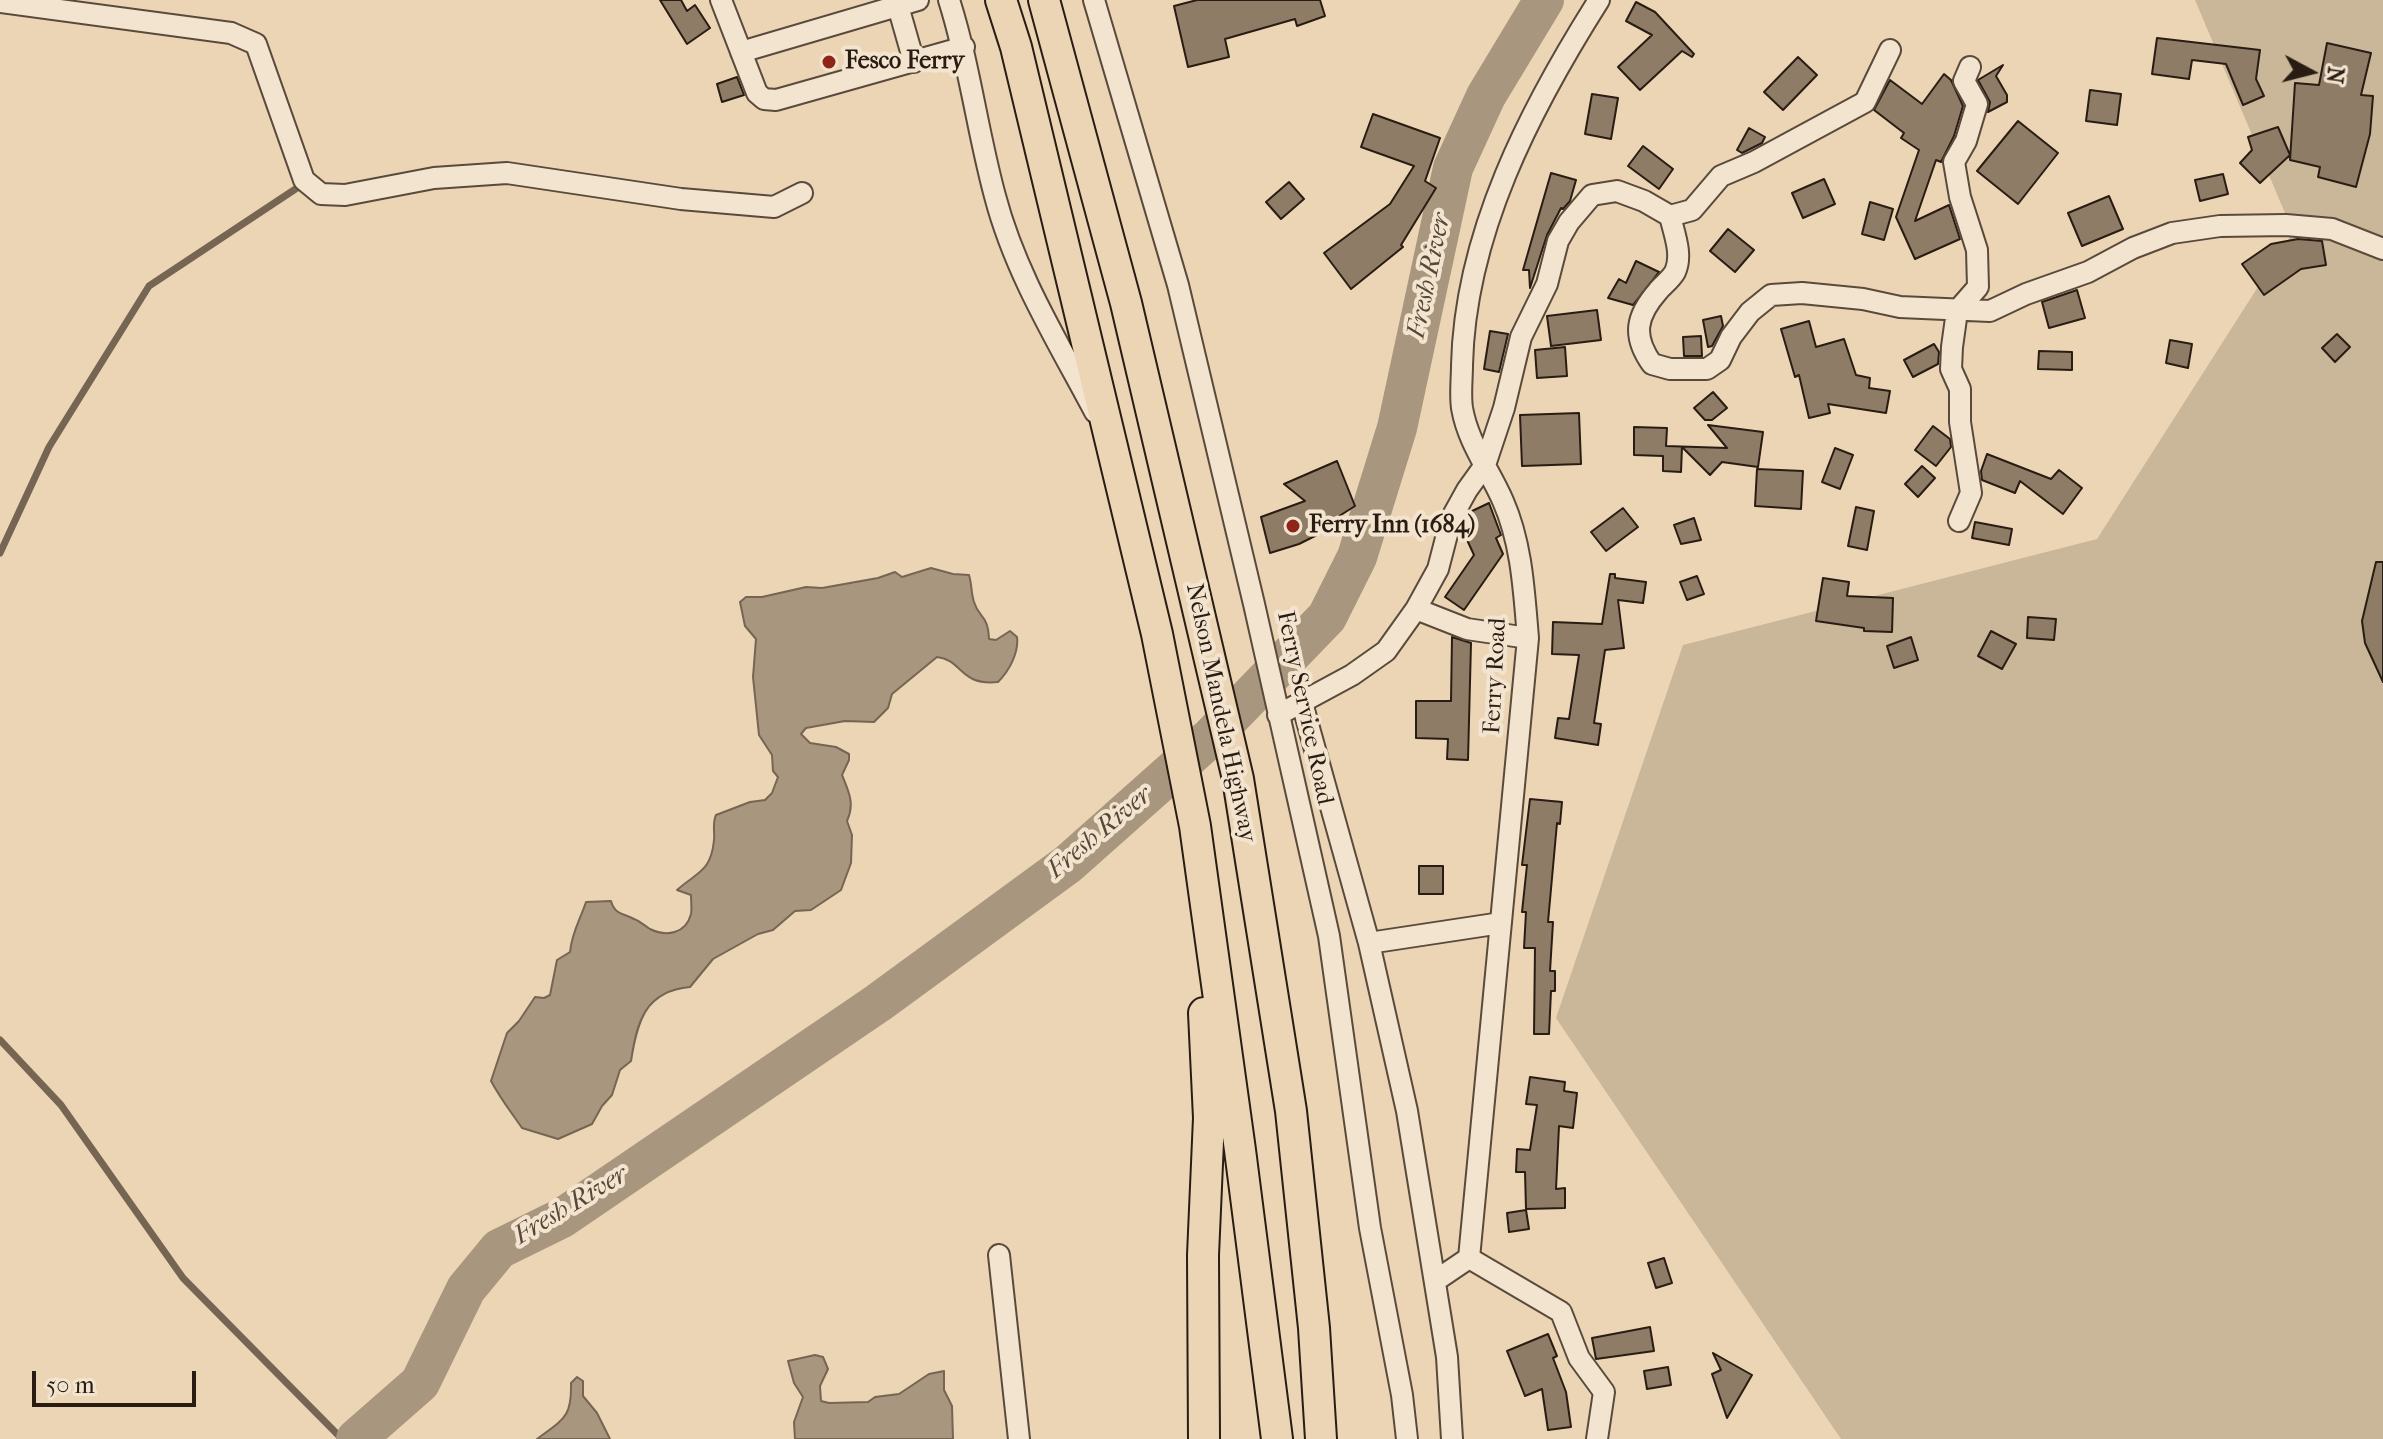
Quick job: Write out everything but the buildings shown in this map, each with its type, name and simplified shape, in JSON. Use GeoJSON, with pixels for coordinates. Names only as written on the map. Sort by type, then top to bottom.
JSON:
{"type":"FeatureCollection","features":[{"type":"Feature","properties":{"kind":"highway","name":"Nelson Mandela Highway"},"geometry":{"type":"LineString","coordinates":[[1001,0],[1016,47],[1157,634],[1195,826],[1277,1439]]}},
{"type":"Feature","properties":{"kind":"highway","name":"Nelson Mandela Highway"},"geometry":{"type":"LineString","coordinates":[[1044,0],[1126,303],[1238,779],[1291,1111],[1314,1328],[1321,1439]]}},
{"type":"Feature","properties":{"kind":"highway"},"geometry":{"type":"LineString","coordinates":[[1203,884],[1203,1001],[1209,1118],[1203,1255],[1204,1439]]}},
{"type":"Feature","properties":{"kind":"street"},"geometry":{"type":"LineString","coordinates":[[721,0],[757,93],[764,99],[776,100],[964,47]]}},
{"type":"Feature","properties":{"kind":"street"},"geometry":{"type":"LineString","coordinates":[[741,52],[918,0]]}},
{"type":"Feature","properties":{"kind":"street"},"geometry":{"type":"LineString","coordinates":[[949,0],[964,47],[995,197],[1028,286],[1110,439]]}},
{"type":"Feature","properties":{"kind":"street","name":"Ferry Service Road"},"geometry":{"type":"LineString","coordinates":[[1094,0],[1178,285],[1329,936],[1370,1228],[1402,1395],[1407,1439]]}},
{"type":"Feature","properties":{"kind":"street","name":"Ferry Road"},"geometry":{"type":"LineString","coordinates":[[1469,1258],[1528,638],[1522,564],[1504,504],[1469,438],[1461,404],[1463,325],[1484,232],[1513,158],[1558,64],[1599,0]]}},
{"type":"Feature","properties":{"kind":"street"},"geometry":{"type":"LineString","coordinates":[[0,2],[231,33],[256,44],[304,180],[321,194],[345,195],[434,178],[507,173],[681,199],[774,207],[802,193]]}},
{"type":"Feature","properties":{"kind":"street"},"geometry":{"type":"LineString","coordinates":[[898,6],[914,62]]}},
{"type":"Feature","properties":{"kind":"street"},"geometry":{"type":"LineString","coordinates":[[1278,715],[1352,675],[1386,651],[1416,609],[1438,569],[1451,519],[1485,465],[1504,408],[1521,337],[1547,284],[1558,241],[1569,222],[1592,195],[1617,191],[1644,201],[1670,216],[1692,210],[1721,176],[1754,162],[1865,102],[1890,50]]}},
{"type":"Feature","properties":{"kind":"street"},"geometry":{"type":"LineString","coordinates":[[1959,521],[1971,493],[1960,422],[1960,389],[1951,369],[1957,311],[1978,287],[1977,250],[1960,197],[1954,162],[1966,141],[1977,104],[1964,81],[1970,67]]}},
{"type":"Feature","properties":{"kind":"street"},"geometry":{"type":"LineString","coordinates":[[1670,216],[1679,253],[1675,272],[1655,293],[1641,318],[1637,337],[1652,364],[1670,369],[1707,369],[1720,360],[1731,337],[1771,295],[1802,293],[1863,299],[1900,307],[1990,311],[2026,294],[2088,272],[2133,248],[2184,231],[2242,225],[2332,229],[2383,249]]}},
{"type":"Feature","properties":{"kind":"street"},"geometry":{"type":"LineString","coordinates":[[1416,609],[1467,629],[1528,638]]}},
{"type":"Feature","properties":{"kind":"street"},"geometry":{"type":"LineString","coordinates":[[1302,703],[1369,943],[1407,1111],[1447,1357],[1452,1439]]}},
{"type":"Feature","properties":{"kind":"street"},"geometry":{"type":"LineString","coordinates":[[1369,943],[1501,923]]}},
{"type":"Feature","properties":{"kind":"street"},"geometry":{"type":"LineString","coordinates":[[999,1255],[1019,1439]]}},
{"type":"Feature","properties":{"kind":"street"},"geometry":{"type":"LineString","coordinates":[[1435,1281],[1469,1258],[1561,1312],[1579,1358],[1604,1392],[1597,1439]]}},
{"type":"Feature","properties":{"kind":"shaded area"},"geometry":{"type":"Polygon","coordinates":[[[2195,0],[2383,0],[2383,1439],[1841,1439],[1556,1018],[1683,645],[2097,539],[2293,232],[2195,0]]]}},
{"type":"Feature","properties":{"kind":"shaded area"},"geometry":{"type":"Polygon","coordinates":[[[931,568],[969,575],[974,602],[987,625],[989,639],[996,640],[1010,631],[1017,637],[1015,655],[1006,673],[998,682],[976,680],[952,663],[937,657],[892,694],[888,708],[874,722],[845,721],[806,728],[801,734],[810,743],[836,747],[849,754],[842,775],[851,803],[847,821],[852,835],[851,863],[841,890],[811,910],[795,911],[773,930],[758,934],[713,959],[690,987],[675,990],[653,1002],[640,1022],[631,1061],[620,1070],[612,1095],[592,1124],[558,1139],[522,1128],[491,1081],[507,1033],[535,997],[550,995],[557,960],[570,952],[586,902],[611,901],[617,911],[650,929],[669,933],[680,930],[691,914],[691,895],[677,890],[702,870],[710,859],[716,815],[750,802],[765,800],[772,793],[778,777],[773,771],[772,755],[759,735],[753,677],[756,639],[745,626],[740,602],[746,597],[762,597],[806,587],[822,588],[895,572],[902,577],[931,568]]]}},
{"type":"Feature","properties":{"kind":"shaded area"},"geometry":{"type":"Polygon","coordinates":[[[815,1355],[823,1357],[828,1369],[820,1386],[821,1401],[829,1403],[868,1402],[875,1397],[899,1394],[929,1374],[944,1371],[944,1390],[952,1406],[953,1439],[795,1439],[794,1422],[803,1397],[794,1383],[788,1361],[815,1355]]]}},
{"type":"Feature","properties":{"kind":"shaded area"},"geometry":{"type":"Polygon","coordinates":[[[577,1377],[583,1381],[583,1396],[597,1413],[610,1439],[537,1439],[554,1427],[568,1410],[571,1383],[577,1377]]]}},
{"type":"Feature","properties":{"kind":"waterway","name":"Fresh River"},"geometry":{"type":"LineString","coordinates":[[356,1439],[420,1383],[466,1289],[499,1249],[562,1218],[878,1003],[1068,864],[1211,737],[1327,617],[1357,557],[1397,428],[1453,168],[1486,96],[1544,0]]}},
{"type":"Feature","properties":{"kind":"waterway"},"geometry":{"type":"LineString","coordinates":[[0,553],[49,447],[149,286],[300,186]]}},
{"type":"Feature","properties":{"kind":"waterway"},"geometry":{"type":"LineString","coordinates":[[0,1040],[61,1105],[183,1278],[342,1439]]}},
{"type":"Feature","properties":{"kind":"place","name":"Fesco Ferry"},"geometry":{"type":"Point","coordinates":[829,62]}},
{"type":"Feature","properties":{"kind":"place","name":"Ferry Inn (1684)"},"geometry":{"type":"Point","coordinates":[1293,526]}}]}
